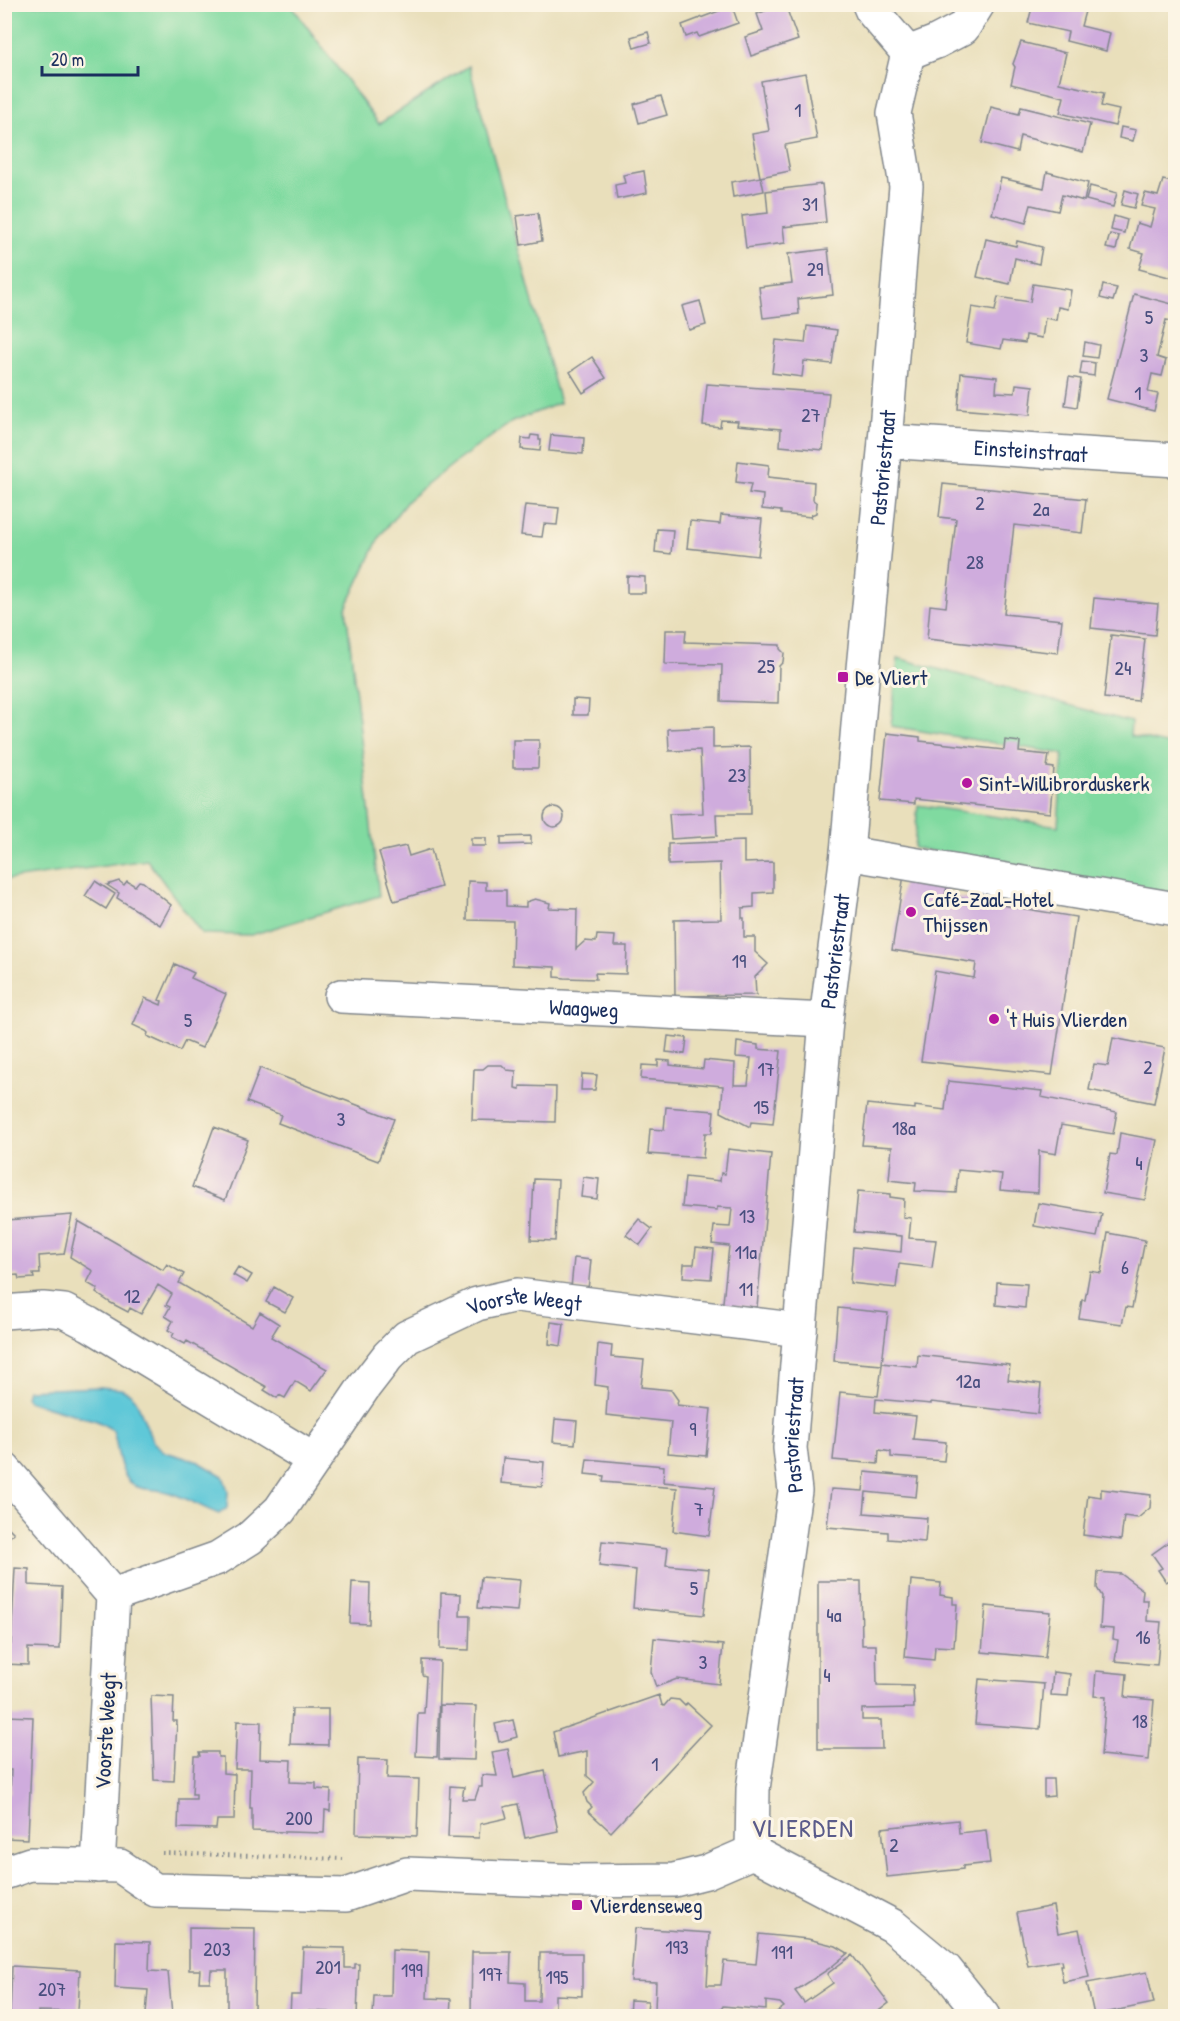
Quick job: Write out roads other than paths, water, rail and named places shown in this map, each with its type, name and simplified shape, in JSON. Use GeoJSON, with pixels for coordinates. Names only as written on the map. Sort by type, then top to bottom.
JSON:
{"type":"FeatureCollection","features":[{"type":"Feature","properties":{"kind":"street"},"geometry":{"type":"LineString","coordinates":[[869,4],[872,11],[908,53],[963,28],[978,4]]}},
{"type":"Feature","properties":{"kind":"street","name":"Pastoriestraat"},"geometry":{"type":"LineString","coordinates":[[752,1852],[753,1789],[795,1491],[790,1448],[826,1020],[847,854],[906,186],[894,113],[908,53]]}},
{"type":"Feature","properties":{"kind":"street","name":"Einsteinstraat"},"geometry":{"type":"LineString","coordinates":[[885,441],[1176,460]]}},
{"type":"Feature","properties":{"kind":"street"},"geometry":{"type":"LineString","coordinates":[[847,854],[1176,909]]}},
{"type":"Feature","properties":{"kind":"street","name":"Waagweg"},"geometry":{"type":"LineString","coordinates":[[341,996],[826,1020]]}},
{"type":"Feature","properties":{"kind":"street","name":"Voorste Weegt"},"geometry":{"type":"LineString","coordinates":[[98,1866],[113,1595],[218,1558],[250,1538],[280,1510],[364,1387],[388,1356],[407,1337],[477,1304],[517,1295],[800,1330]]}},
{"type":"Feature","properties":{"kind":"street"},"geometry":{"type":"LineString","coordinates":[[4,1312],[43,1309],[64,1311],[314,1460]]}},
{"type":"Feature","properties":{"kind":"street"},"geometry":{"type":"LineString","coordinates":[[4,1469],[113,1595]]}},
{"type":"Feature","properties":{"kind":"street"},"geometry":{"type":"LineString","coordinates":[[4,1873],[30,1864],[120,1866],[155,1890],[346,1894],[407,1874],[577,1881],[674,1880],[706,1872],[752,1852],[893,1926],[946,1970],[983,2016]]}},
{"type":"Feature","properties":{"kind":"water"},"geometry":{"type":"Polygon","coordinates":[[[100,1387],[121,1389],[131,1394],[136,1400],[153,1442],[165,1452],[199,1462],[223,1476],[228,1491],[227,1508],[219,1514],[170,1493],[131,1484],[122,1469],[113,1430],[97,1421],[28,1401],[25,1397],[27,1390],[100,1387]]]}},
{"type":"Feature","properties":{"kind":"place","name":"De Vliert"},"geometry":{"type":"Point","coordinates":[843,677]}},
{"type":"Feature","properties":{"kind":"place","name":"Sint-Willibrorduskerk"},"geometry":{"type":"Point","coordinates":[967,783]}},
{"type":"Feature","properties":{"kind":"place","name":"Café-Zaal-Hotel Thijssen"},"geometry":{"type":"Point","coordinates":[911,912]}},
{"type":"Feature","properties":{"kind":"place","name":"'t Huis Vlierden"},"geometry":{"type":"Point","coordinates":[994,1019]}},
{"type":"Feature","properties":{"kind":"place","name":"Vlierdenseweg"},"geometry":{"type":"Point","coordinates":[577,1905]}},
{"type":"Feature","properties":{"kind":"district","name":"VLIERDEN"},"geometry":{"type":"Point","coordinates":[803,1827]}}]}
